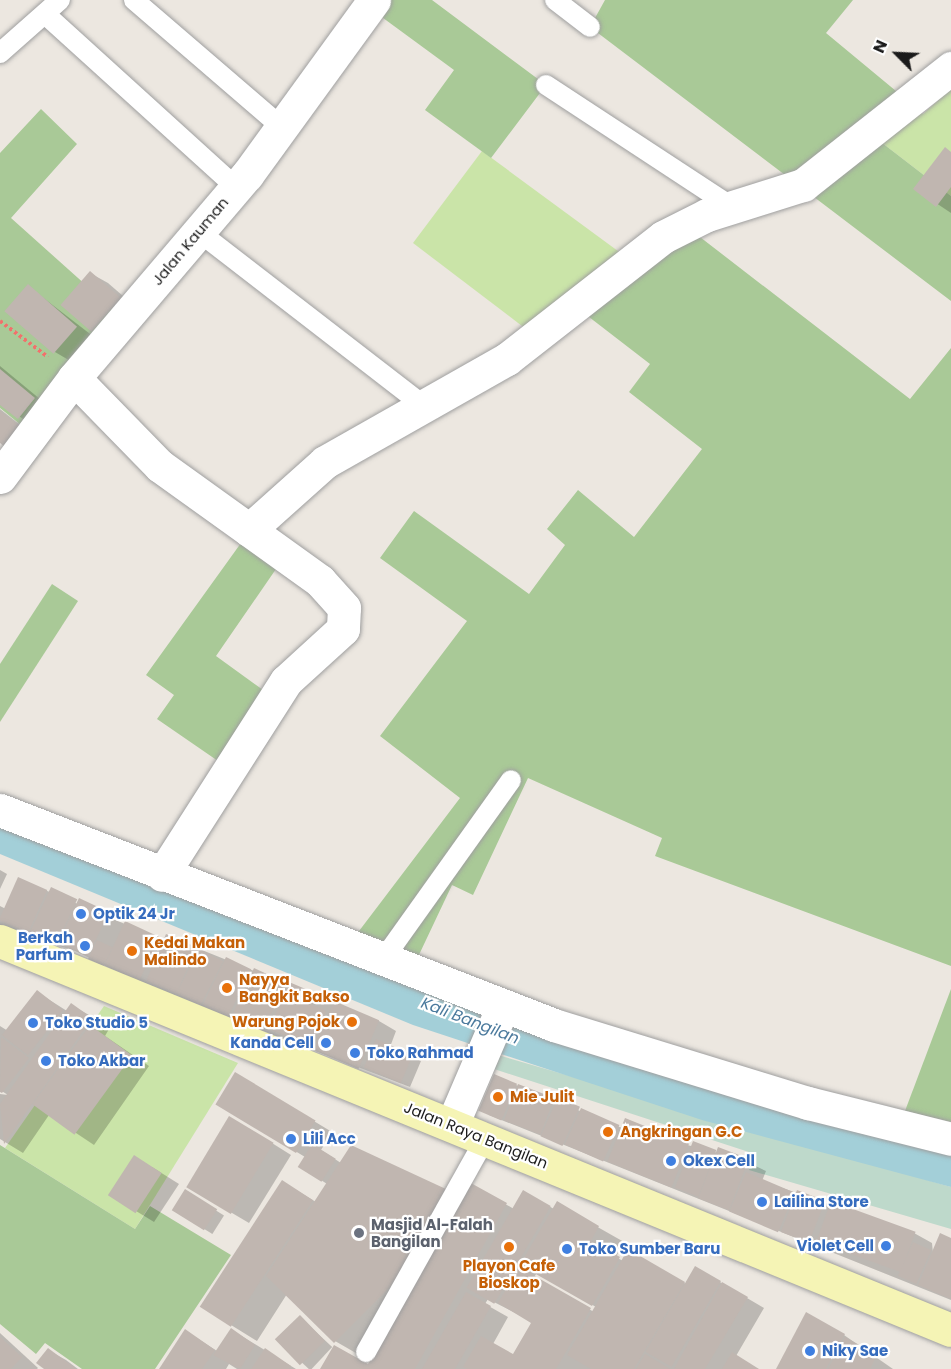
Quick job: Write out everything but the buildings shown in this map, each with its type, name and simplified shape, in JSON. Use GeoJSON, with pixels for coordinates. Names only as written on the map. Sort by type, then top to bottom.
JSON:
{"type":"FeatureCollection","features":[{"type":"Feature","properties":{"kind":"main road","name":"Jalan Raya Bangilan"},"geometry":{"type":"LineString","coordinates":[[0,941],[951,1330]]}},
{"type":"Feature","properties":{"kind":"street","name":"Jalan Kauman"},"geometry":{"type":"LineString","coordinates":[[0,477],[74,378],[237,187],[283,128],[374,0]]}},
{"type":"Feature","properties":{"kind":"street"},"geometry":{"type":"LineString","coordinates":[[249,530],[325,462],[427,408],[539,336],[663,237],[733,208],[776,196],[826,170],[951,68]]}},
{"type":"Feature","properties":{"kind":"street"},"geometry":{"type":"LineString","coordinates":[[74,378],[160,466],[320,581],[335,596],[346,618],[333,640],[286,681],[162,875]]}},
{"type":"Feature","properties":{"kind":"street"},"geometry":{"type":"LineString","coordinates":[[0,810],[502,1009],[743,1084],[951,1139]]}},
{"type":"Feature","properties":{"kind":"street"},"geometry":{"type":"LineString","coordinates":[[452,1125],[502,1009]]}},
{"type":"Feature","properties":{"kind":"lane"},"geometry":{"type":"LineString","coordinates":[[3,46],[60,0]]}},
{"type":"Feature","properties":{"kind":"lane"},"geometry":{"type":"LineString","coordinates":[[134,0],[283,128]]}},
{"type":"Feature","properties":{"kind":"lane"},"geometry":{"type":"LineString","coordinates":[[555,0],[591,27]]}},
{"type":"Feature","properties":{"kind":"lane"},"geometry":{"type":"LineString","coordinates":[[45,14],[237,187]]}},
{"type":"Feature","properties":{"kind":"lane"},"geometry":{"type":"LineString","coordinates":[[546,85],[733,208]]}},
{"type":"Feature","properties":{"kind":"lane"},"geometry":{"type":"LineString","coordinates":[[199,232],[427,408]]}},
{"type":"Feature","properties":{"kind":"lane"},"geometry":{"type":"LineString","coordinates":[[382,961],[512,780]]}},
{"type":"Feature","properties":{"kind":"lane"},"geometry":{"type":"LineString","coordinates":[[366,1352],[484,1139]]}},
{"type":"Feature","properties":{"kind":"path"},"geometry":{"type":"LineString","coordinates":[[0,321],[74,378]]}},
{"type":"Feature","properties":{"kind":"green space"},"geometry":{"type":"Polygon","coordinates":[[[389,0],[432,0],[546,85],[491,158],[425,110],[454,70],[379,15],[389,0]]]}},
{"type":"Feature","properties":{"kind":"green space"},"geometry":{"type":"Polygon","coordinates":[[[605,0],[853,0],[826,33],[902,96],[864,129],[951,196],[951,301],[590,27],[605,0]]]}},
{"type":"Feature","properties":{"kind":"green space"},"geometry":{"type":"Polygon","coordinates":[[[951,89],[951,196],[864,129],[902,96],[923,114],[951,89]]]}},
{"type":"Feature","properties":{"kind":"green space"},"geometry":{"type":"Polygon","coordinates":[[[41,109],[77,144],[11,218],[116,312],[22,426],[0,408],[0,153],[41,109]]]}},
{"type":"Feature","properties":{"kind":"green space"},"geometry":{"type":"Polygon","coordinates":[[[482,151],[622,254],[526,329],[413,243],[482,151]]]}},
{"type":"Feature","properties":{"kind":"green space"},"geometry":{"type":"Polygon","coordinates":[[[674,217],[910,399],[951,348],[951,966],[655,856],[662,838],[528,778],[473,895],[452,885],[417,959],[356,935],[460,798],[380,736],[467,621],[380,558],[414,511],[529,594],[565,545],[547,529],[578,490],[634,537],[702,449],[629,392],[650,364],[567,300],[674,217]]]}},
{"type":"Feature","properties":{"kind":"green space"},"geometry":{"type":"Polygon","coordinates":[[[241,543],[276,569],[216,656],[263,690],[218,761],[157,719],[174,695],[146,675],[241,543]]]}},
{"type":"Feature","properties":{"kind":"green space"},"geometry":{"type":"Polygon","coordinates":[[[52,584],[78,601],[0,722],[0,664],[52,584]]]}},
{"type":"Feature","properties":{"kind":"green space"},"geometry":{"type":"Polygon","coordinates":[[[951,989],[951,1122],[905,1111],[951,989]]]}},
{"type":"Feature","properties":{"kind":"green space"},"geometry":{"type":"Polygon","coordinates":[[[104,1006],[238,1063],[135,1229],[5,1148],[104,1006]]]}},
{"type":"Feature","properties":{"kind":"green space"},"geometry":{"type":"Polygon","coordinates":[[[498,1055],[951,1187],[951,1229],[749,1170],[755,1154],[491,1068],[498,1055]]]}},
{"type":"Feature","properties":{"kind":"green space"},"geometry":{"type":"Polygon","coordinates":[[[0,1145],[135,1229],[150,1206],[231,1255],[155,1369],[82,1369],[45,1343],[36,1354],[0,1324],[0,1145]]]}},
{"type":"Feature","properties":{"kind":"water","name":"Kali Bangilan"},"geometry":{"type":"Polygon","coordinates":[[[0,824],[951,1152],[951,1187],[702,1120],[413,1025],[0,854],[0,824]]]}},
{"type":"Feature","properties":{"kind":"place","name":"Optik 24 Jr"},"geometry":{"type":"Point","coordinates":[81,914]}},
{"type":"Feature","properties":{"kind":"place","name":"Berkah Parfum"},"geometry":{"type":"Point","coordinates":[85,946]}},
{"type":"Feature","properties":{"kind":"place","name":"Kedai Makan Malindo"},"geometry":{"type":"Point","coordinates":[132,951]}},
{"type":"Feature","properties":{"kind":"place","name":"Nayya Bangkit Bakso"},"geometry":{"type":"Point","coordinates":[227,988]}},
{"type":"Feature","properties":{"kind":"place","name":"Warung Pojok"},"geometry":{"type":"Point","coordinates":[352,1022]}},
{"type":"Feature","properties":{"kind":"place","name":"Toko Studio 5"},"geometry":{"type":"Point","coordinates":[33,1023]}},
{"type":"Feature","properties":{"kind":"place","name":"Kanda Cell"},"geometry":{"type":"Point","coordinates":[326,1043]}},
{"type":"Feature","properties":{"kind":"place","name":"Toko Rahmad"},"geometry":{"type":"Point","coordinates":[355,1053]}},
{"type":"Feature","properties":{"kind":"place","name":"Toko Akbar"},"geometry":{"type":"Point","coordinates":[46,1061]}},
{"type":"Feature","properties":{"kind":"place","name":"Mie Julit"},"geometry":{"type":"Point","coordinates":[498,1097]}},
{"type":"Feature","properties":{"kind":"place","name":"Angkringan G.C"},"geometry":{"type":"Point","coordinates":[608,1132]}},
{"type":"Feature","properties":{"kind":"place","name":"Lili Acc"},"geometry":{"type":"Point","coordinates":[291,1139]}},
{"type":"Feature","properties":{"kind":"place","name":"Okex Cell"},"geometry":{"type":"Point","coordinates":[671,1161]}},
{"type":"Feature","properties":{"kind":"place","name":"Lailina Store"},"geometry":{"type":"Point","coordinates":[762,1202]}},
{"type":"Feature","properties":{"kind":"place","name":"Masjid Al-Falah Bangilan"},"geometry":{"type":"Point","coordinates":[359,1233]}},
{"type":"Feature","properties":{"kind":"place","name":"Violet Cell"},"geometry":{"type":"Point","coordinates":[886,1246]}},
{"type":"Feature","properties":{"kind":"place","name":"Playon Cafe Bioskop"},"geometry":{"type":"Point","coordinates":[509,1247]}},
{"type":"Feature","properties":{"kind":"place","name":"Toko Sumber Baru"},"geometry":{"type":"Point","coordinates":[567,1249]}},
{"type":"Feature","properties":{"kind":"place","name":"Niky Sae"},"geometry":{"type":"Point","coordinates":[810,1351]}}]}
